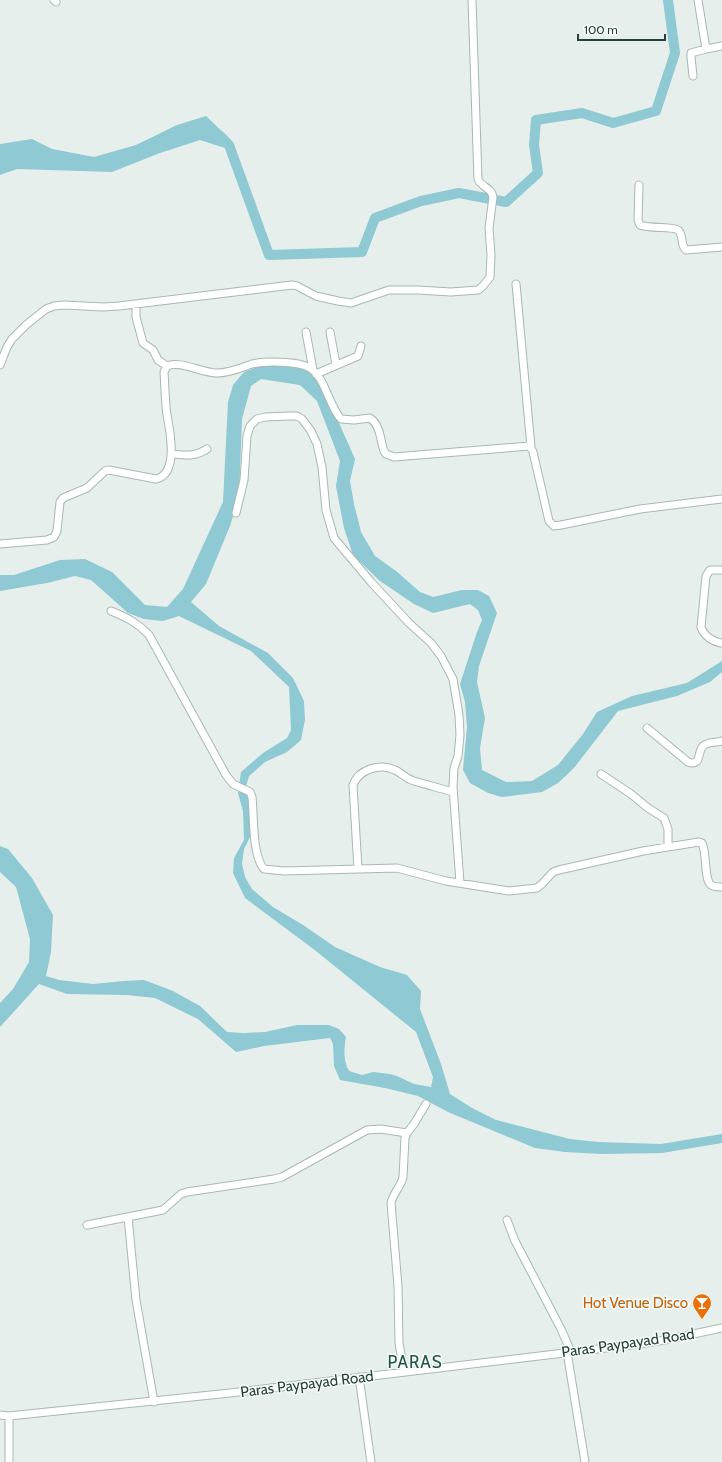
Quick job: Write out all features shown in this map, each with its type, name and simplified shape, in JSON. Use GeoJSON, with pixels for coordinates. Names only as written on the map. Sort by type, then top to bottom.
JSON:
{"type":"FeatureCollection","features":[{"type":"Feature","properties":{"kind":"street"},"geometry":{"type":"LineString","coordinates":[[0,365],[12,339],[30,321],[46,309],[54,306],[64,305],[102,307],[136,305],[292,285],[316,296],[351,303],[389,290],[451,292],[475,291],[483,286],[490,277],[491,255],[489,228],[492,200],[490,190],[480,184],[478,179],[472,0]]}},
{"type":"Feature","properties":{"kind":"street"},"geometry":{"type":"LineString","coordinates":[[698,0],[706,48]]}},
{"type":"Feature","properties":{"kind":"street"},"geometry":{"type":"LineString","coordinates":[[693,76],[692,53],[706,48],[722,46]]}},
{"type":"Feature","properties":{"kind":"street"},"geometry":{"type":"LineString","coordinates":[[640,185],[638,220],[640,225],[653,228],[676,229],[680,232],[683,246],[686,250],[722,247]]}},
{"type":"Feature","properties":{"kind":"street"},"geometry":{"type":"LineString","coordinates":[[516,284],[531,447],[549,521],[554,526],[640,509],[722,499]]}},
{"type":"Feature","properties":{"kind":"street"},"geometry":{"type":"LineString","coordinates":[[136,305],[136,316],[143,343],[153,350],[158,360],[167,366],[180,365],[207,373],[217,373],[227,372],[253,364],[301,364],[314,372]]}},
{"type":"Feature","properties":{"kind":"street"},"geometry":{"type":"LineString","coordinates":[[306,332],[314,372],[338,416],[341,420],[370,418],[374,421],[377,425],[384,452],[389,456],[401,457],[461,453],[513,447],[531,447]]}},
{"type":"Feature","properties":{"kind":"street"},"geometry":{"type":"LineString","coordinates":[[330,332],[336,364]]}},
{"type":"Feature","properties":{"kind":"street"},"geometry":{"type":"LineString","coordinates":[[314,372],[358,356],[361,346]]}},
{"type":"Feature","properties":{"kind":"street"},"geometry":{"type":"LineString","coordinates":[[0,544],[51,539],[54,537],[57,531],[59,506],[63,498],[87,488],[105,471],[109,470],[152,478],[160,478],[166,473],[171,454],[170,429],[167,415],[164,378],[164,372],[167,366]]}},
{"type":"Feature","properties":{"kind":"street"},"geometry":{"type":"LineString","coordinates":[[236,513],[244,480],[247,431],[250,426],[257,419],[265,417],[297,416],[302,419],[311,431],[317,444],[322,467],[326,510],[334,538],[372,582],[409,622],[431,643],[441,656],[453,679],[458,702],[460,735],[458,756],[454,768],[453,792],[460,883]]}},
{"type":"Feature","properties":{"kind":"street"},"geometry":{"type":"LineString","coordinates":[[171,454],[197,455],[207,448]]}},
{"type":"Feature","properties":{"kind":"street"},"geometry":{"type":"LineString","coordinates":[[722,570],[710,570],[706,576],[701,627],[707,636],[714,641],[722,643]]}},
{"type":"Feature","properties":{"kind":"street"},"geometry":{"type":"LineString","coordinates":[[111,611],[138,624],[148,635],[226,775],[236,786],[250,792],[252,797],[257,854],[259,863],[264,870],[284,872],[358,868],[397,868],[460,883],[509,891],[537,888],[554,872],[559,870],[668,846],[702,843],[709,882],[713,886],[722,887]]}},
{"type":"Feature","properties":{"kind":"street"},"geometry":{"type":"LineString","coordinates":[[647,728],[688,762],[692,763],[699,759],[703,746],[713,742],[722,741]]}},
{"type":"Feature","properties":{"kind":"street"},"geometry":{"type":"LineString","coordinates":[[358,868],[353,785],[355,781],[363,774],[374,767],[391,768],[397,770],[404,777],[413,781],[453,792]]}},
{"type":"Feature","properties":{"kind":"street"},"geometry":{"type":"LineString","coordinates":[[601,774],[664,818],[668,829],[668,846]]}},
{"type":"Feature","properties":{"kind":"street"},"geometry":{"type":"LineString","coordinates":[[404,1372],[399,1343],[396,1254],[391,1207],[394,1194],[403,1182],[407,1133],[426,1104]]}},
{"type":"Feature","properties":{"kind":"street"},"geometry":{"type":"LineString","coordinates":[[86,1225],[163,1210],[181,1194],[187,1192],[274,1179],[367,1130],[380,1129],[407,1133]]}},
{"type":"Feature","properties":{"kind":"street"},"geometry":{"type":"LineString","coordinates":[[128,1217],[136,1300],[154,1402]]}},
{"type":"Feature","properties":{"kind":"street"},"geometry":{"type":"LineString","coordinates":[[507,1220],[515,1241],[563,1334],[569,1352],[585,1462]]}},
{"type":"Feature","properties":{"kind":"street","name":"Paras Paypayad Road"},"geometry":{"type":"LineString","coordinates":[[0,1414],[9,1416],[154,1402],[359,1378],[665,1340],[722,1328]]}},
{"type":"Feature","properties":{"kind":"street"},"geometry":{"type":"LineString","coordinates":[[359,1378],[371,1462]]}},
{"type":"Feature","properties":{"kind":"street"},"geometry":{"type":"LineString","coordinates":[[9,1416],[9,1462]]}},
{"type":"Feature","properties":{"kind":"water"},"geometry":{"type":"Polygon","coordinates":[[[206,116],[231,140],[225,148],[200,140],[160,153],[112,172],[17,169],[0,175],[0,144],[32,139],[52,149],[94,157],[136,145],[177,125],[206,116]]]}},
{"type":"Feature","properties":{"kind":"water"},"geometry":{"type":"Polygon","coordinates":[[[278,365],[302,367],[314,376],[331,405],[355,459],[350,481],[354,504],[361,532],[375,556],[396,571],[420,592],[433,597],[462,590],[478,590],[489,596],[497,613],[479,666],[477,682],[485,718],[480,748],[482,770],[506,782],[532,781],[558,765],[583,734],[597,712],[632,696],[687,683],[722,661],[722,672],[710,682],[677,696],[618,711],[574,768],[558,783],[542,792],[502,797],[488,793],[470,783],[463,770],[467,727],[465,702],[460,684],[482,620],[478,610],[470,604],[433,613],[414,604],[380,581],[353,555],[344,528],[336,486],[340,461],[317,401],[300,385],[261,379],[251,386],[242,419],[239,497],[230,526],[206,584],[191,602],[219,626],[268,653],[293,678],[304,701],[305,720],[301,740],[287,752],[265,762],[249,776],[245,790],[250,802],[251,835],[244,849],[242,864],[245,877],[252,889],[273,907],[335,947],[380,967],[407,975],[421,991],[420,1009],[441,1064],[450,1094],[472,1108],[496,1120],[570,1139],[598,1142],[661,1144],[722,1134],[722,1143],[662,1153],[602,1154],[565,1152],[535,1148],[448,1112],[418,1096],[385,1088],[340,1080],[334,1066],[333,1044],[330,1038],[264,1046],[236,1052],[198,1019],[155,998],[127,995],[67,994],[39,984],[0,1027],[0,1003],[13,989],[29,962],[30,939],[16,887],[0,872],[0,846],[8,849],[32,878],[53,915],[51,952],[46,976],[59,980],[93,984],[144,980],[173,991],[200,1006],[227,1032],[265,1032],[297,1025],[329,1025],[339,1029],[346,1037],[344,1054],[349,1071],[362,1075],[373,1072],[390,1074],[414,1084],[431,1087],[433,1077],[416,1032],[316,951],[245,898],[233,873],[234,858],[244,840],[243,811],[238,793],[241,772],[263,753],[287,738],[291,730],[289,687],[251,651],[179,616],[163,621],[144,619],[128,613],[91,580],[75,576],[47,583],[0,591],[0,575],[14,575],[60,560],[85,559],[112,572],[145,605],[167,607],[183,589],[223,502],[228,402],[233,385],[244,372],[260,366],[278,365]]]}},
{"type":"Feature","properties":{"kind":"waterway"},"geometry":{"type":"LineString","coordinates":[[219,135],[229,145],[269,255],[362,252],[375,218],[421,201],[459,193],[506,202],[538,173],[534,145],[536,120],[582,113],[613,123],[656,111],[675,53],[668,0]]}},
{"type":"Feature","properties":{"kind":"place","name":"Hot Venue Disco"},"geometry":{"type":"Point","coordinates":[702,1320]}},
{"type":"Feature","properties":{"kind":"district","name":"PARAS"},"geometry":{"type":"Point","coordinates":[415,1362]}}]}
